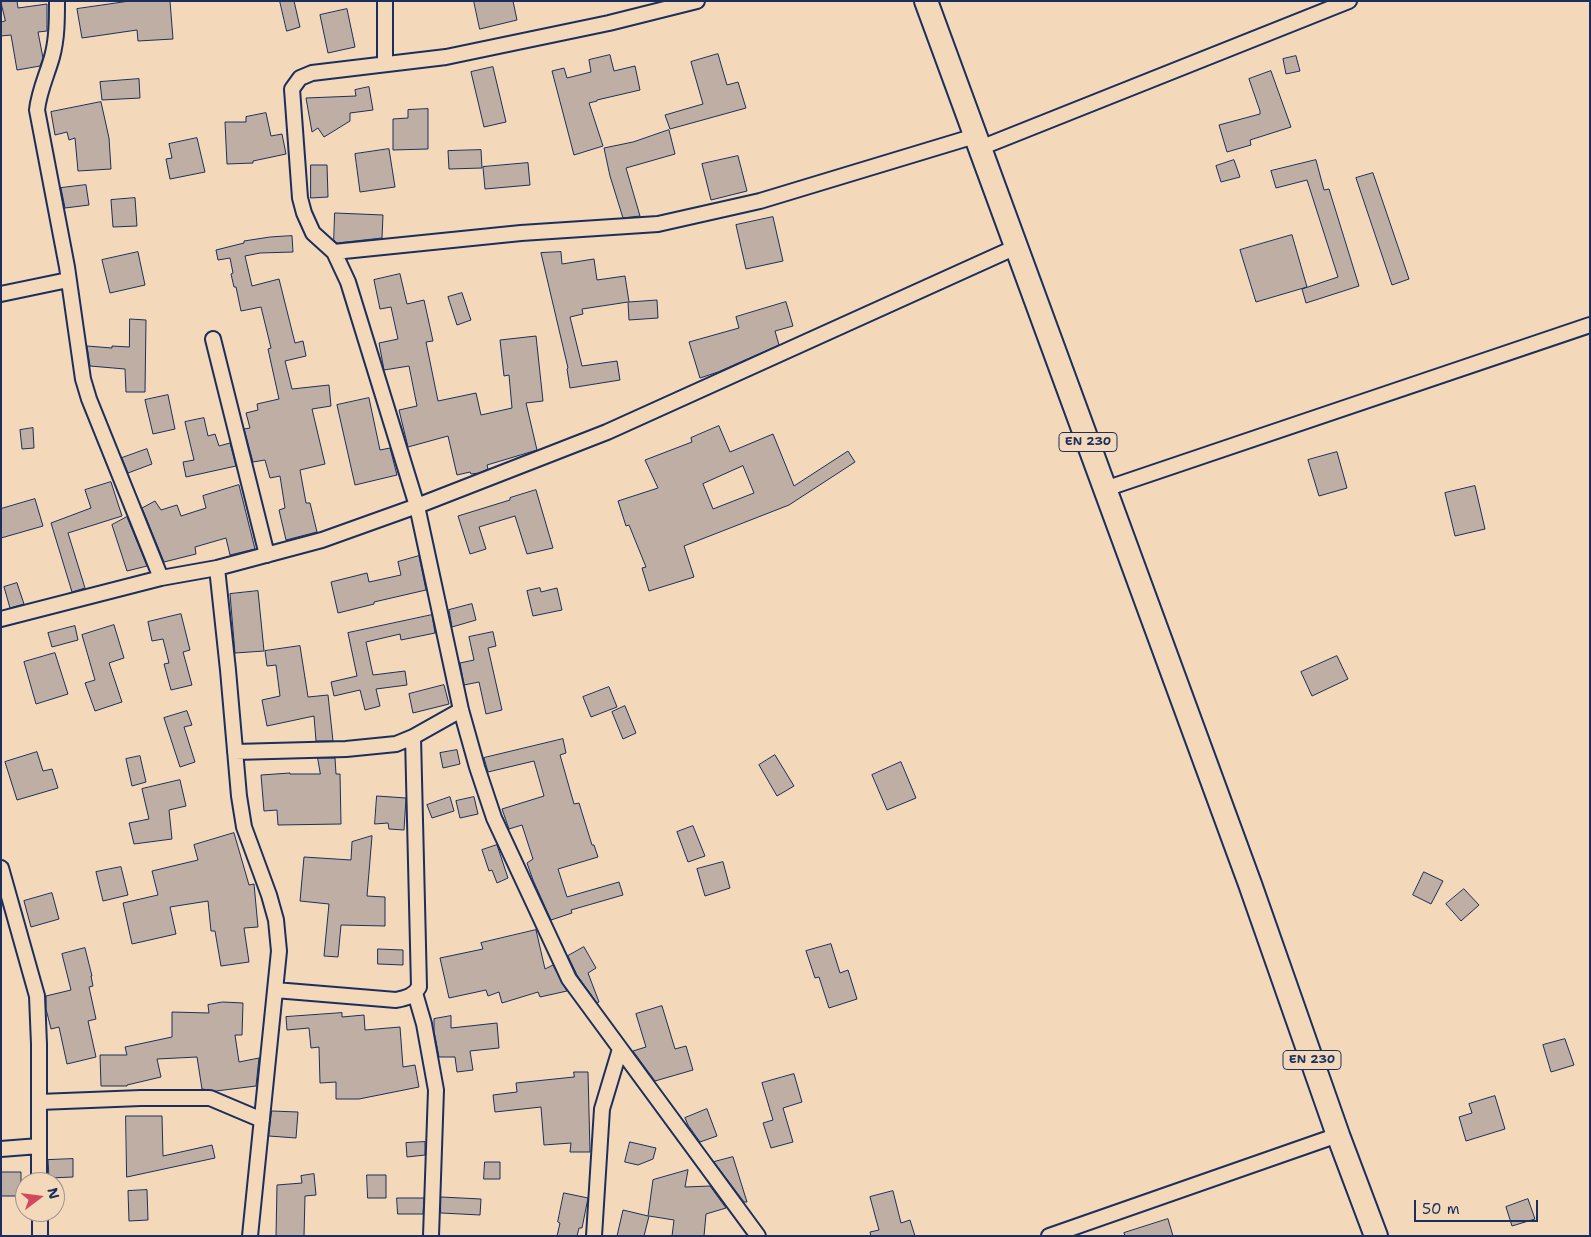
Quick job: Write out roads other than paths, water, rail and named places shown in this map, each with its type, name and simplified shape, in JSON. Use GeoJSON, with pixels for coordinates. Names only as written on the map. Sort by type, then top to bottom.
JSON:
{"type":"FeatureCollection","features":[{"type":"Feature","properties":{"kind":"main road","name":"EN 230"},"geometry":{"type":"LineString","coordinates":[[926,1],[1247,874],[1338,1135],[1376,1236]]}},
{"type":"Feature","properties":{"kind":"street"},"geometry":{"type":"LineString","coordinates":[[57,1],[57,19],[52,56],[38,96],[36,110],[68,280],[83,379],[89,399],[161,578]]}},
{"type":"Feature","properties":{"kind":"street"},"geometry":{"type":"LineString","coordinates":[[385,1],[385,64]]}},
{"type":"Feature","properties":{"kind":"street"},"geometry":{"type":"LineString","coordinates":[[697,1],[609,23],[446,57],[312,73],[300,78],[292,89],[300,198],[304,214],[313,233],[334,252],[348,282],[417,506],[461,710],[494,818],[569,979],[758,1236]]}},
{"type":"Feature","properties":{"kind":"street"},"geometry":{"type":"LineString","coordinates":[[334,252],[521,233],[658,224],[760,201],[978,142],[1349,1]]}},
{"type":"Feature","properties":{"kind":"street"},"geometry":{"type":"LineString","coordinates":[[1,620],[161,578],[216,568],[268,555],[322,540],[417,506],[607,432],[1016,246]]}},
{"type":"Feature","properties":{"kind":"street"},"geometry":{"type":"LineString","coordinates":[[1,294],[68,280]]}},
{"type":"Feature","properties":{"kind":"street"},"geometry":{"type":"LineString","coordinates":[[1105,489],[1590,325]]}},
{"type":"Feature","properties":{"kind":"street"},"geometry":{"type":"LineString","coordinates":[[213,339],[268,555]]}},
{"type":"Feature","properties":{"kind":"street"},"geometry":{"type":"LineString","coordinates":[[216,568],[239,796],[244,828],[276,920],[279,951],[250,1236]]}},
{"type":"Feature","properties":{"kind":"street"},"geometry":{"type":"LineString","coordinates":[[235,752],[346,750],[396,744],[413,737],[461,710]]}},
{"type":"Feature","properties":{"kind":"street"},"geometry":{"type":"LineString","coordinates":[[275,990],[396,1000],[407,998],[415,993],[419,987],[413,737]]}},
{"type":"Feature","properties":{"kind":"street"},"geometry":{"type":"LineString","coordinates":[[1,868],[37,996],[39,1172]]}},
{"type":"Feature","properties":{"kind":"street"},"geometry":{"type":"LineString","coordinates":[[415,993],[424,1024],[436,1090],[430,1236]]}},
{"type":"Feature","properties":{"kind":"street"},"geometry":{"type":"LineString","coordinates":[[594,1236],[602,1109],[620,1048]]}},
{"type":"Feature","properties":{"kind":"street"},"geometry":{"type":"LineString","coordinates":[[39,1102],[141,1098],[210,1098],[262,1120]]}},
{"type":"Feature","properties":{"kind":"street"},"geometry":{"type":"LineString","coordinates":[[1049,1236],[1338,1135]]}},
{"type":"Feature","properties":{"kind":"street"},"geometry":{"type":"LineString","coordinates":[[1,1149],[39,1146]]}},
{"type":"Feature","properties":{"kind":"street"},"geometry":{"type":"LineString","coordinates":[[40,1222],[40,1236]]}}]}
